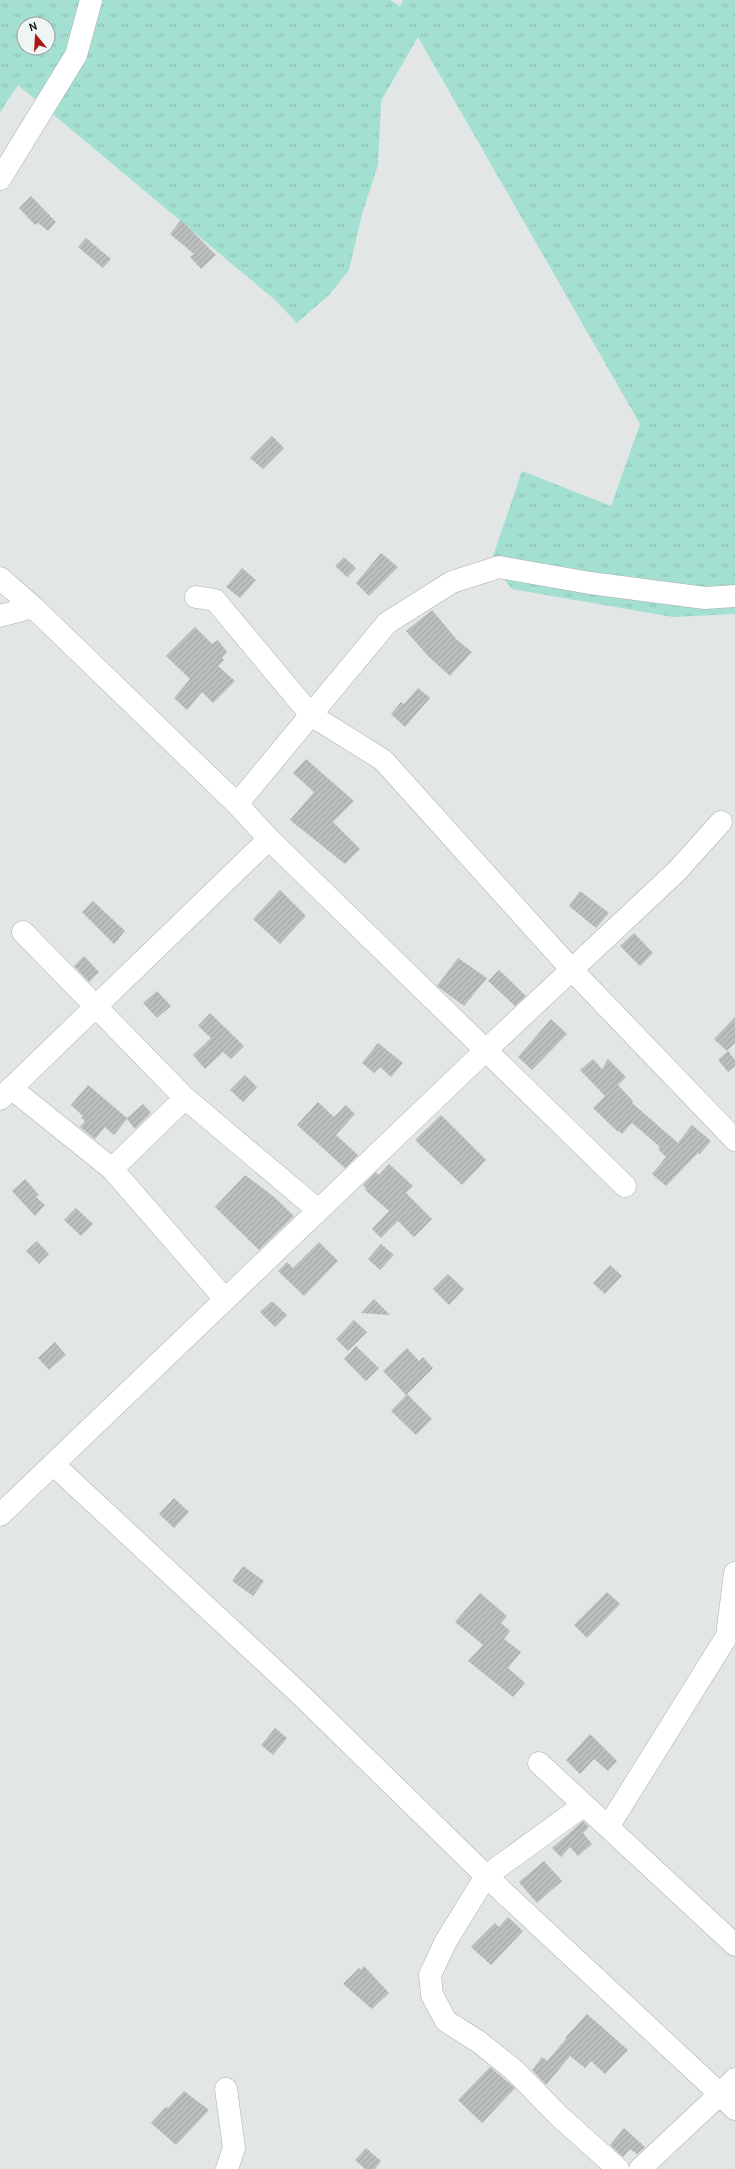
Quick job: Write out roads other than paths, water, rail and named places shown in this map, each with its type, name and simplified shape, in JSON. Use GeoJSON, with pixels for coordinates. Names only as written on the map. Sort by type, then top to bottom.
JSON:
{"type":"FeatureCollection","features":[{"type":"Feature","properties":{"kind":"street"},"geometry":{"type":"LineString","coordinates":[[0,179],[76,55],[91,0]]}},
{"type":"Feature","properties":{"kind":"street"},"geometry":{"type":"LineString","coordinates":[[237,804],[387,623],[452,582],[498,567],[590,583],[705,598],[735,596]]}},
{"type":"Feature","properties":{"kind":"street"},"geometry":{"type":"LineString","coordinates":[[0,578],[33,607],[237,804],[269,839],[624,1186]]}},
{"type":"Feature","properties":{"kind":"street"},"geometry":{"type":"LineString","coordinates":[[196,597],[215,600],[311,715],[383,760],[572,970],[735,1140]]}},
{"type":"Feature","properties":{"kind":"street"},"geometry":{"type":"LineString","coordinates":[[0,616],[33,607]]}},
{"type":"Feature","properties":{"kind":"street"},"geometry":{"type":"LineString","coordinates":[[0,1515],[486,1050],[677,871],[721,822]]}},
{"type":"Feature","properties":{"kind":"street"},"geometry":{"type":"LineString","coordinates":[[225,1299],[112,1169],[6,1094],[269,839]]}},
{"type":"Feature","properties":{"kind":"street"},"geometry":{"type":"LineString","coordinates":[[23,932],[185,1098],[318,1210]]}},
{"type":"Feature","properties":{"kind":"street"},"geometry":{"type":"LineString","coordinates":[[112,1169],[185,1098]]}},
{"type":"Feature","properties":{"kind":"street"},"geometry":{"type":"LineString","coordinates":[[53,1464],[303,1697],[486,1876],[727,2101]]}},
{"type":"Feature","properties":{"kind":"street"},"geometry":{"type":"LineString","coordinates":[[608,1827],[727,1636],[735,1573]]}},
{"type":"Feature","properties":{"kind":"street"},"geometry":{"type":"LineString","coordinates":[[539,1763],[735,1945]]}},
{"type":"Feature","properties":{"kind":"street"},"geometry":{"type":"LineString","coordinates":[[584,1805],[486,1876],[442,1948],[430,1975],[432,1994],[446,2021],[479,2042],[514,2070],[559,2116],[618,2169]]}},
{"type":"Feature","properties":{"kind":"street"},"geometry":{"type":"LineString","coordinates":[[640,2169],[727,2101],[735,2079]]}},
{"type":"Feature","properties":{"kind":"street"},"geometry":{"type":"LineString","coordinates":[[226,2089],[234,2148],[227,2169]]}}]}
